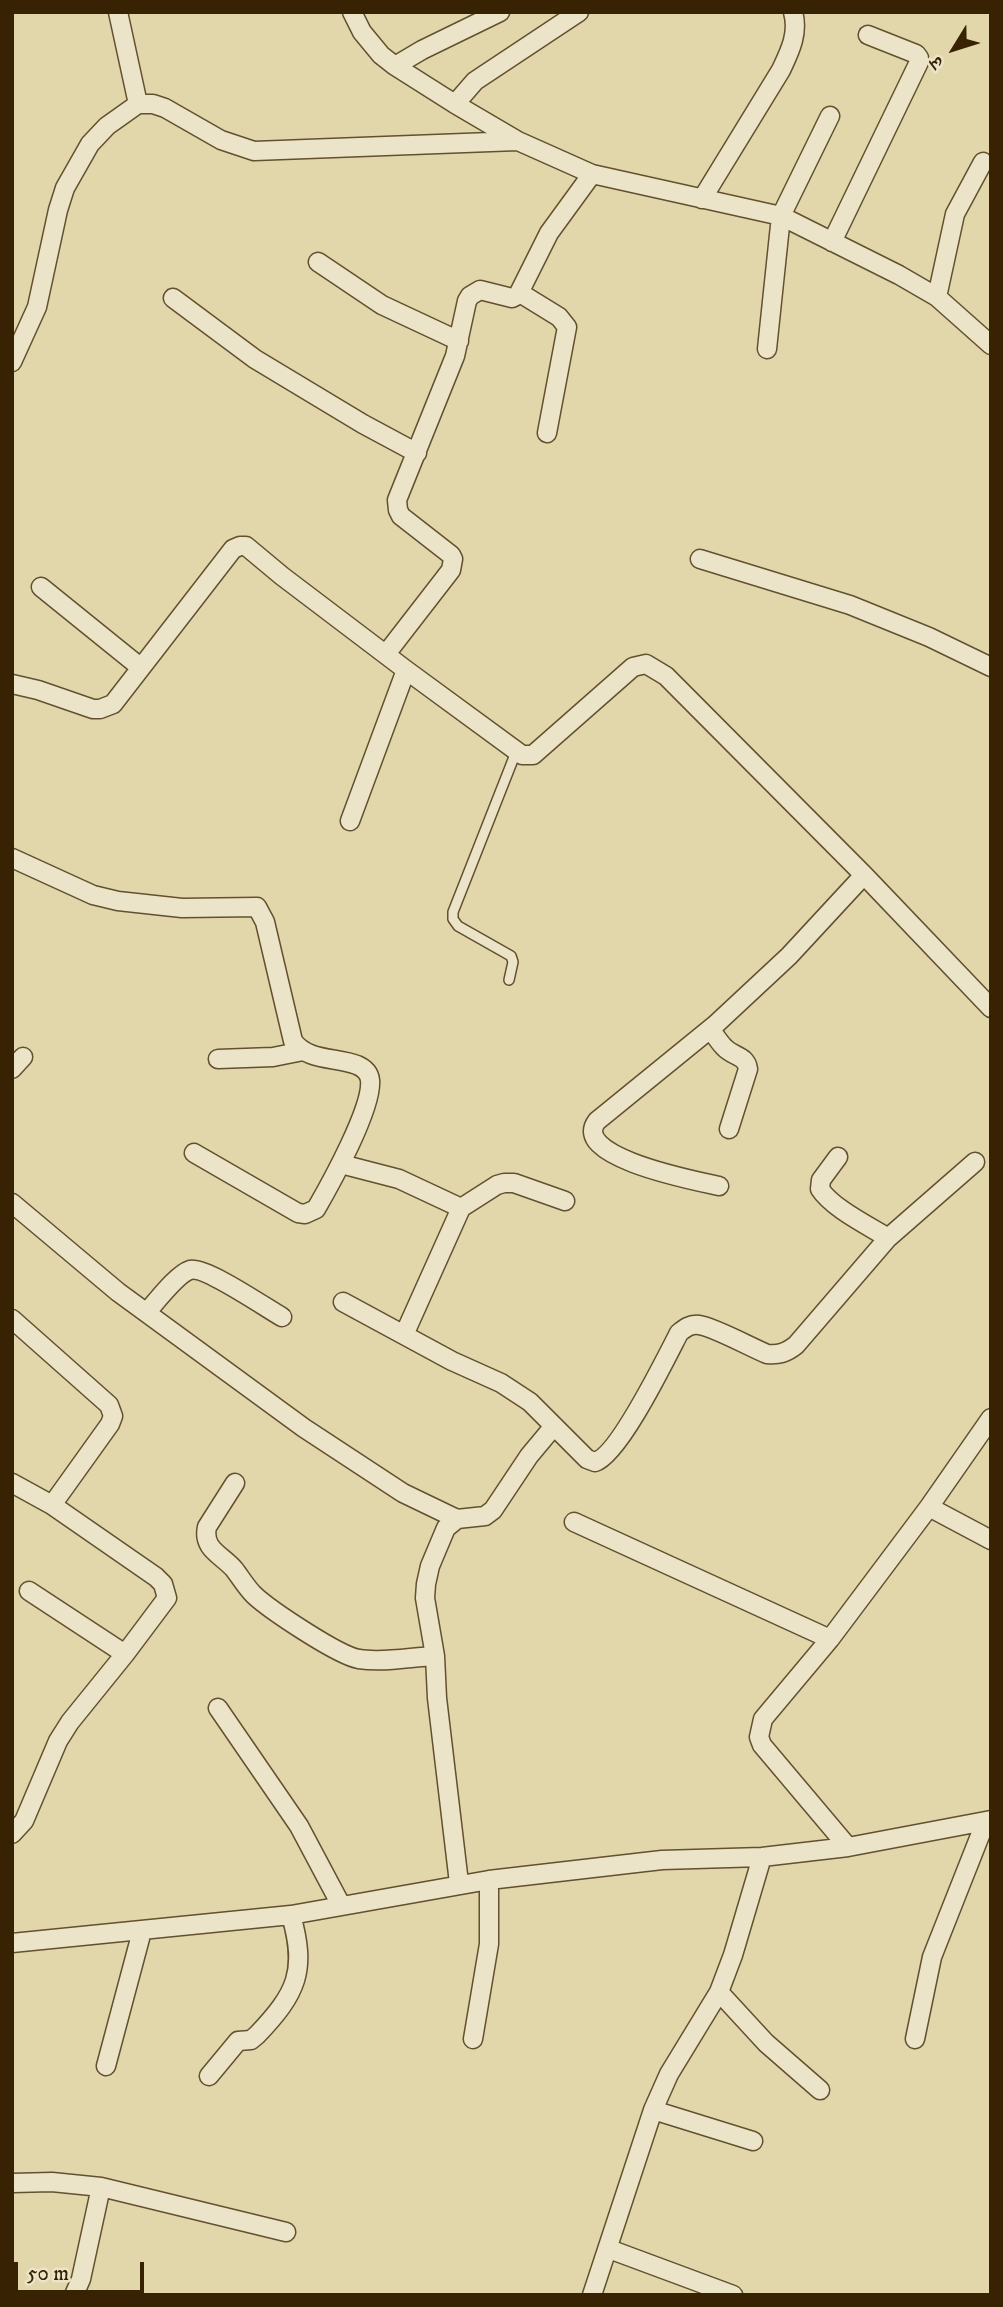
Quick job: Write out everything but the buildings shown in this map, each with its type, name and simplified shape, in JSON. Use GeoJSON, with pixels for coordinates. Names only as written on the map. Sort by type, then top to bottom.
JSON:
{"type":"FeatureCollection","features":[{"type":"Feature","properties":{"kind":"street"},"geometry":{"type":"LineString","coordinates":[[118,12],[138,104]]}},
{"type":"Feature","properties":{"kind":"street"},"geometry":{"type":"LineString","coordinates":[[352,12],[362,32],[381,55],[395,66],[518,141],[592,174],[780,216],[899,275],[937,298],[991,345]]}},
{"type":"Feature","properties":{"kind":"street"},"geometry":{"type":"LineString","coordinates":[[395,66],[500,12]]}},
{"type":"Feature","properties":{"kind":"street"},"geometry":{"type":"LineString","coordinates":[[455,104],[475,81],[579,12]]}},
{"type":"Feature","properties":{"kind":"street"},"geometry":{"type":"LineString","coordinates":[[702,199],[792,48],[797,24],[793,12]]}},
{"type":"Feature","properties":{"kind":"street"},"geometry":{"type":"LineString","coordinates":[[832,242],[919,62],[915,54],[868,34]]}},
{"type":"Feature","properties":{"kind":"street"},"geometry":{"type":"LineString","coordinates":[[12,362],[37,307],[58,211],[76,164],[107,126],[138,104],[165,107],[221,140],[254,150],[518,141]]}},
{"type":"Feature","properties":{"kind":"street"},"geometry":{"type":"LineString","coordinates":[[767,349],[780,216],[830,116]]}},
{"type":"Feature","properties":{"kind":"street"},"geometry":{"type":"LineString","coordinates":[[937,298],[955,214],[984,162]]}},
{"type":"Feature","properties":{"kind":"street"},"geometry":{"type":"LineString","coordinates":[[386,654],[453,564],[451,555],[411,525],[398,510],[397,500],[459,341],[467,301],[480,290],[512,298],[520,293],[549,233],[592,174]]}},
{"type":"Feature","properties":{"kind":"street"},"geometry":{"type":"LineString","coordinates":[[318,262],[382,306],[459,341]]}},
{"type":"Feature","properties":{"kind":"street"},"geometry":{"type":"LineString","coordinates":[[520,293],[559,317],[567,327],[547,433]]}},
{"type":"Feature","properties":{"kind":"street"},"geometry":{"type":"LineString","coordinates":[[173,298],[255,359],[362,424],[417,453]]}},
{"type":"Feature","properties":{"kind":"street"},"geometry":{"type":"LineString","coordinates":[[12,684],[93,709],[113,704],[233,549],[240,546],[246,546],[405,670],[516,752],[527,756],[533,755],[633,667],[646,664],[666,676],[864,875],[991,1008]]}},
{"type":"Feature","properties":{"kind":"street"},"geometry":{"type":"LineString","coordinates":[[701,559],[850,605],[929,636],[991,667]]}},
{"type":"Feature","properties":{"kind":"street"},"geometry":{"type":"LineString","coordinates":[[41,587],[141,667]]}},
{"type":"Feature","properties":{"kind":"street"},"geometry":{"type":"LineString","coordinates":[[350,821],[405,670]]}},
{"type":"Feature","properties":{"kind":"street"},"geometry":{"type":"LineString","coordinates":[[12,858],[93,895],[118,901],[182,908],[257,907],[265,922],[291,1035],[299,1049],[366,1069],[369,1076],[369,1094],[341,1164],[316,1209],[305,1214],[298,1213],[194,1153]]}},
{"type":"Feature","properties":{"kind":"street"},"geometry":{"type":"LineString","coordinates":[[719,1186],[648,1170],[601,1146],[593,1139],[591,1132],[597,1121],[710,1029],[789,956],[864,875]]}},
{"type":"Feature","properties":{"kind":"street"},"geometry":{"type":"LineString","coordinates":[[710,1029],[725,1048],[745,1059],[748,1069],[729,1129]]}},
{"type":"Feature","properties":{"kind":"street"},"geometry":{"type":"LineString","coordinates":[[218,1059],[273,1057],[303,1051]]}},
{"type":"Feature","properties":{"kind":"street"},"geometry":{"type":"LineString","coordinates":[[838,1157],[821,1180],[820,1189],[824,1195],[888,1238]]}},
{"type":"Feature","properties":{"kind":"street"},"geometry":{"type":"LineString","coordinates":[[343,1302],[452,1361],[501,1383],[530,1402],[587,1459],[595,1462],[607,1456],[647,1394],[679,1333],[685,1328],[690,1325],[702,1326],[766,1354],[778,1355],[787,1352],[888,1238],[975,1163]]}},
{"type":"Feature","properties":{"kind":"street"},"geometry":{"type":"LineString","coordinates":[[341,1164],[399,1179],[461,1208]]}},
{"type":"Feature","properties":{"kind":"street"},"geometry":{"type":"LineString","coordinates":[[404,1335],[461,1208],[504,1183],[514,1183],[565,1201]]}},
{"type":"Feature","properties":{"kind":"street"},"geometry":{"type":"LineString","coordinates":[[12,1203],[117,1292],[304,1428],[403,1493],[457,1519],[485,1516],[493,1510],[529,1456],[554,1426]]}},
{"type":"Feature","properties":{"kind":"street"},"geometry":{"type":"LineString","coordinates":[[147,1312],[180,1276],[194,1270],[210,1275],[282,1317]]}},
{"type":"Feature","properties":{"kind":"street"},"geometry":{"type":"LineString","coordinates":[[12,1319],[109,1405],[112,1411],[110,1424],[52,1505]]}},
{"type":"Feature","properties":{"kind":"street"},"geometry":{"type":"LineString","coordinates":[[848,1847],[762,1745],[759,1737],[763,1719],[830,1639],[929,1507],[991,1418]]}},
{"type":"Feature","properties":{"kind":"street"},"geometry":{"type":"LineString","coordinates":[[12,1483],[52,1505],[156,1577],[163,1584],[167,1598],[69,1722],[58,1741],[24,1821],[12,1834]]}},
{"type":"Feature","properties":{"kind":"street"},"geometry":{"type":"LineString","coordinates":[[235,1483],[207,1527],[205,1535],[209,1547],[269,1608],[343,1654],[358,1659],[435,1656]]}},
{"type":"Feature","properties":{"kind":"street"},"geometry":{"type":"LineString","coordinates":[[929,1507],[991,1540]]}},
{"type":"Feature","properties":{"kind":"street"},"geometry":{"type":"LineString","coordinates":[[457,1519],[446,1528],[430,1566],[426,1584],[427,1613],[435,1656],[437,1698],[459,1883]]}},
{"type":"Feature","properties":{"kind":"street"},"geometry":{"type":"LineString","coordinates":[[574,1522],[830,1639]]}},
{"type":"Feature","properties":{"kind":"street"},"geometry":{"type":"LineString","coordinates":[[30,1591],[125,1654]]}},
{"type":"Feature","properties":{"kind":"street"},"geometry":{"type":"LineString","coordinates":[[218,1708],[299,1825],[341,1905]]}},
{"type":"Feature","properties":{"kind":"street"},"geometry":{"type":"LineString","coordinates":[[12,1943],[291,1915],[459,1883],[662,1860],[762,1857],[848,1847],[988,1821]]}},
{"type":"Feature","properties":{"kind":"street"},"geometry":{"type":"LineString","coordinates":[[915,2039],[932,1956],[988,1821]]}},
{"type":"Feature","properties":{"kind":"street"},"geometry":{"type":"LineString","coordinates":[[592,2295],[653,2110],[669,2074],[719,1992],[733,1955],[762,1857]]}},
{"type":"Feature","properties":{"kind":"street"},"geometry":{"type":"LineString","coordinates":[[472,2039],[489,1944],[489,1880]]}},
{"type":"Feature","properties":{"kind":"street"},"geometry":{"type":"LineString","coordinates":[[209,2076],[238,2041],[251,2040],[257,2035],[289,1994],[299,1963],[297,1937],[291,1915]]}},
{"type":"Feature","properties":{"kind":"street"},"geometry":{"type":"LineString","coordinates":[[106,2066],[142,1931]]}},
{"type":"Feature","properties":{"kind":"street"},"geometry":{"type":"LineString","coordinates":[[719,1992],[766,2043],[820,2090]]}},
{"type":"Feature","properties":{"kind":"street"},"geometry":{"type":"LineString","coordinates":[[653,2110],[752,2141]]}},
{"type":"Feature","properties":{"kind":"street"},"geometry":{"type":"LineString","coordinates":[[12,2183],[52,2182],[101,2187],[286,2232]]}},
{"type":"Feature","properties":{"kind":"street"},"geometry":{"type":"LineString","coordinates":[[74,2295],[81,2279],[101,2187]]}},
{"type":"Feature","properties":{"kind":"street"},"geometry":{"type":"LineString","coordinates":[[609,2249],[733,2295]]}},
{"type":"Feature","properties":{"kind":"lane"},"geometry":{"type":"LineString","coordinates":[[509,980],[513,962],[511,956],[458,926],[453,919],[453,912],[516,752]]}}]}
